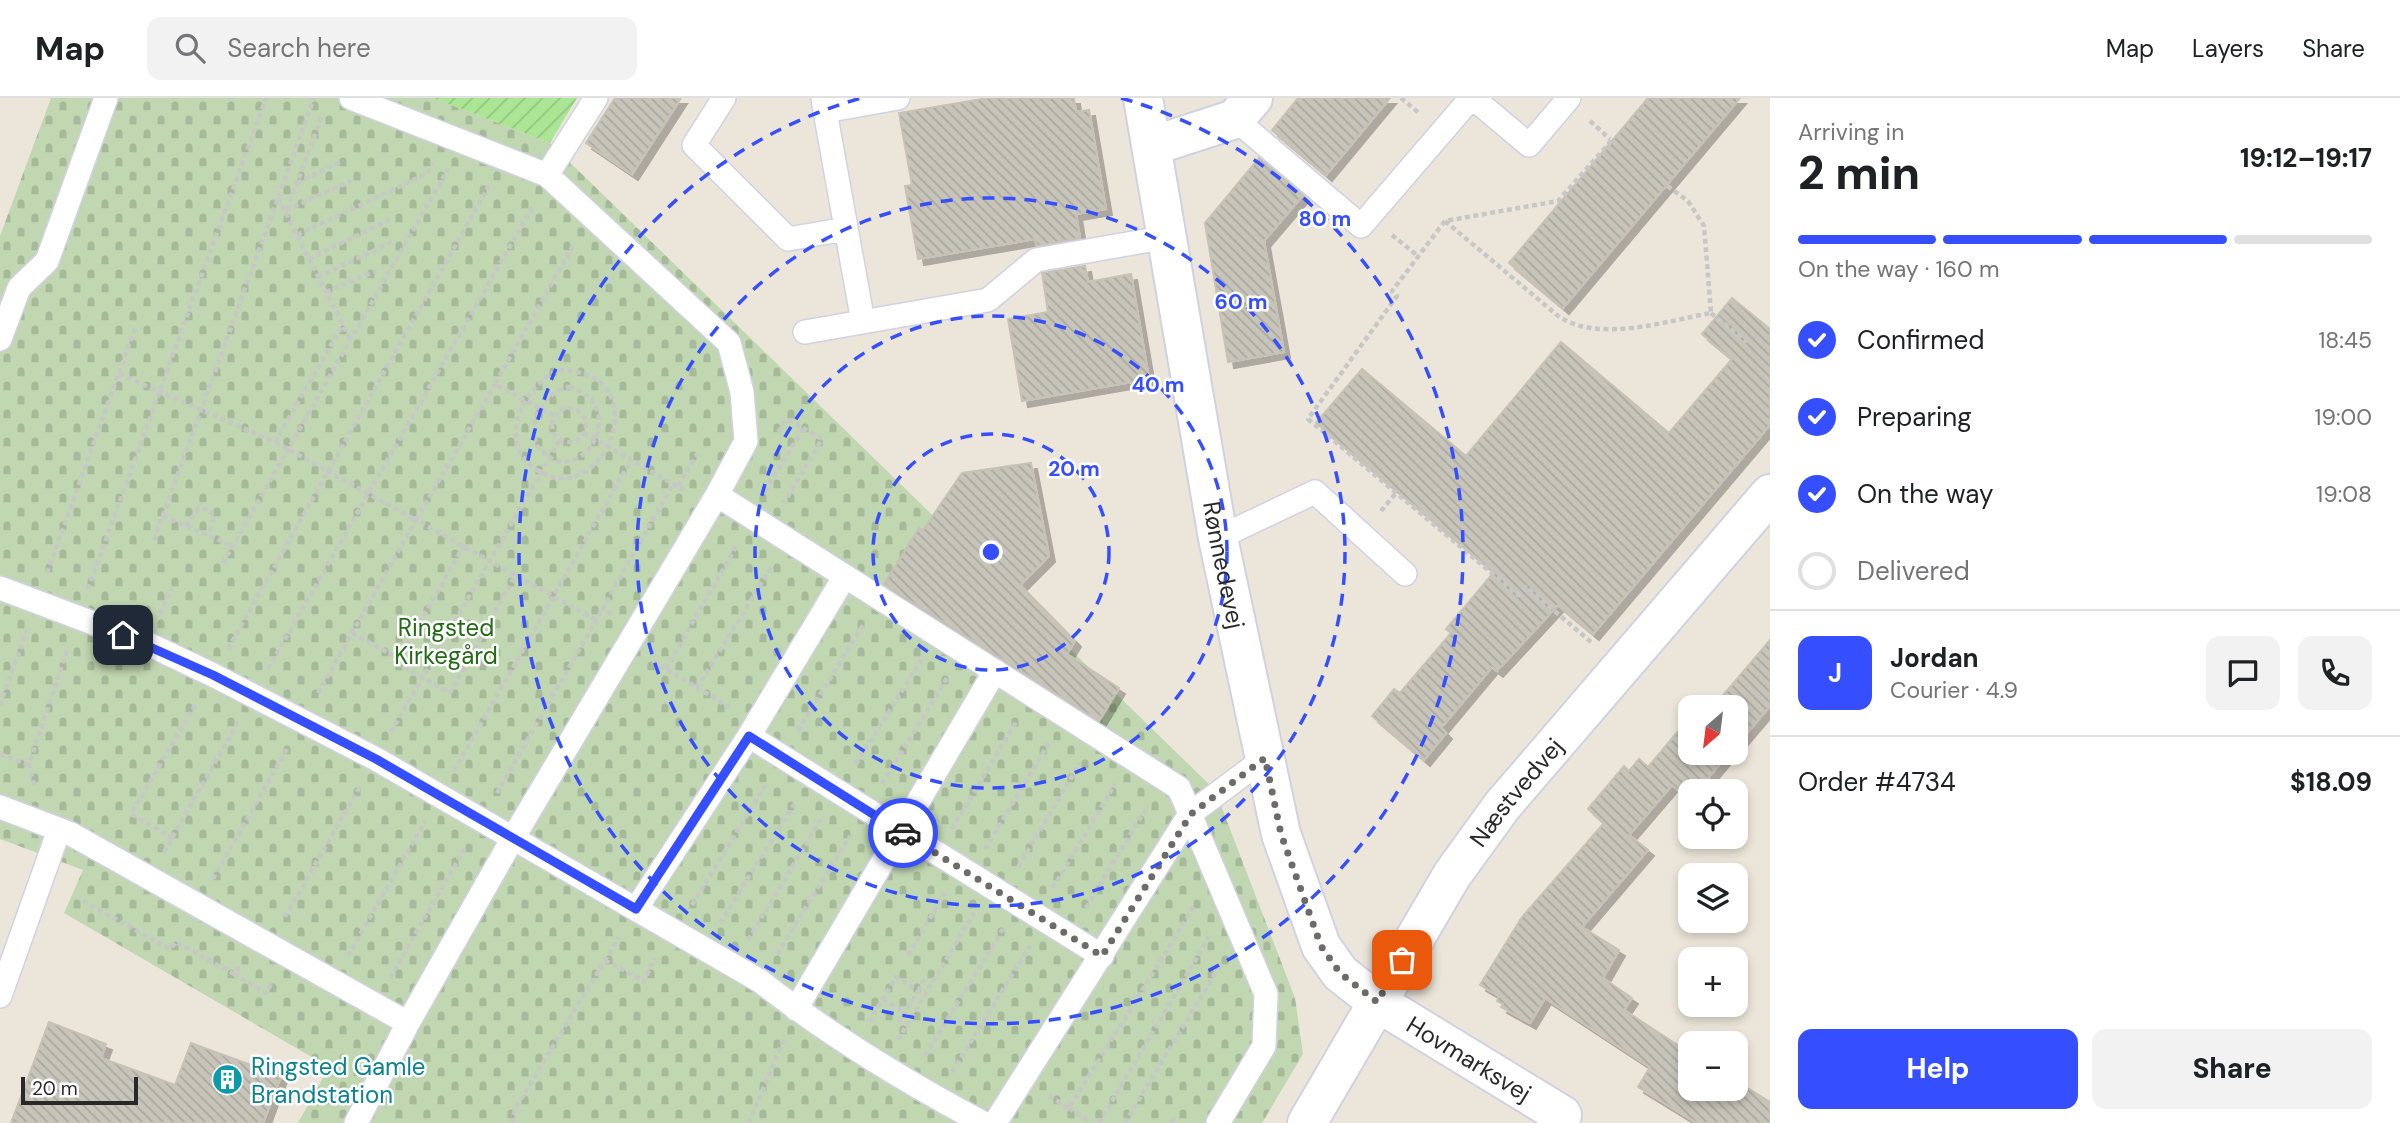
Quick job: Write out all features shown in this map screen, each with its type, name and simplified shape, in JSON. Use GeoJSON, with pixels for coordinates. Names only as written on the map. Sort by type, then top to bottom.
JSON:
{"type":"FeatureCollection","features":[{"type":"Feature","properties":{"kind":"street","name":"Rønnedevej"},"geometry":{"type":"LineString","coordinates":[[1143,98],[1218,538],[1281,834],[1321,946],[1340,973],[1377,1002]]}},
{"type":"Feature","properties":{"kind":"street"},"geometry":{"type":"LineString","coordinates":[[1152,146],[1244,108]]}},
{"type":"Feature","properties":{"kind":"street","name":"Næstvedvej"},"geometry":{"type":"LineString","coordinates":[[1307,1123],[1452,875],[1502,806],[1770,494]]}},
{"type":"Feature","properties":{"kind":"street","name":"Hovmarksvej"},"geometry":{"type":"LineString","coordinates":[[1377,1002],[1559,1119]]}},
{"type":"Feature","properties":{"kind":"lane"},"geometry":{"type":"LineString","coordinates":[[0,339],[19,288],[47,261],[106,98]]}},
{"type":"Feature","properties":{"kind":"lane"},"geometry":{"type":"LineString","coordinates":[[351,98],[548,177],[729,344],[742,393],[746,441],[714,500],[513,838],[408,1023],[356,1123]]}},
{"type":"Feature","properties":{"kind":"lane"},"geometry":{"type":"LineString","coordinates":[[548,177],[596,98]]}},
{"type":"Feature","properties":{"kind":"lane"},"geometry":{"type":"LineString","coordinates":[[724,98],[694,145],[788,239],[846,229]]}},
{"type":"Feature","properties":{"kind":"lane"},"geometry":{"type":"LineString","coordinates":[[863,322],[824,104],[898,98]]}},
{"type":"Feature","properties":{"kind":"lane"},"geometry":{"type":"LineString","coordinates":[[1244,108],[1361,226],[1472,98],[1529,145],[1569,98]]}},
{"type":"Feature","properties":{"kind":"lane"},"geometry":{"type":"LineString","coordinates":[[805,332],[988,300],[1036,260],[1167,237]]}},
{"type":"Feature","properties":{"kind":"lane"},"geometry":{"type":"LineString","coordinates":[[1218,538],[1315,492],[1405,574]]}},
{"type":"Feature","properties":{"kind":"lane"},"geometry":{"type":"LineString","coordinates":[[714,500],[765,525],[1179,788],[1266,993],[1264,1046],[1218,1123]]}},
{"type":"Feature","properties":{"kind":"lane"},"geometry":{"type":"LineString","coordinates":[[636,909],[753,730],[845,576]]}},
{"type":"Feature","properties":{"kind":"lane"},"geometry":{"type":"LineString","coordinates":[[0,588],[77,620],[146,643],[213,675],[439,796],[760,981],[796,1009],[884,1065],[984,1123]]}},
{"type":"Feature","properties":{"kind":"lane"},"geometry":{"type":"LineString","coordinates":[[796,1009],[995,671]]}},
{"type":"Feature","properties":{"kind":"lane"},"geometry":{"type":"LineString","coordinates":[[753,730],[812,775],[1102,956]]}},
{"type":"Feature","properties":{"kind":"lane"},"geometry":{"type":"LineString","coordinates":[[995,1123],[1191,814],[1265,758]]}},
{"type":"Feature","properties":{"kind":"lane"},"geometry":{"type":"LineString","coordinates":[[0,807],[59,830],[408,1023]]}},
{"type":"Feature","properties":{"kind":"lane"},"geometry":{"type":"LineString","coordinates":[[0,996],[59,830]]}},
{"type":"Feature","properties":{"kind":"path"},"geometry":{"type":"LineString","coordinates":[[22,815],[35,788],[29,765],[77,620],[266,98]]}},
{"type":"Feature","properties":{"kind":"path"},"geometry":{"type":"LineString","coordinates":[[154,540],[314,98]]}},
{"type":"Feature","properties":{"kind":"path"},"geometry":{"type":"LineString","coordinates":[[286,211],[324,110]]}},
{"type":"Feature","properties":{"kind":"path"},"geometry":{"type":"LineString","coordinates":[[297,234],[426,174],[456,140]]}},
{"type":"Feature","properties":{"kind":"path"},"geometry":{"type":"LineString","coordinates":[[223,563],[351,340],[456,140]]}},
{"type":"Feature","properties":{"kind":"path"},"geometry":{"type":"LineString","coordinates":[[1612,140],[1558,201],[1445,221],[1392,291],[1396,296],[1308,419],[1518,595],[1526,587],[1621,667]]}},
{"type":"Feature","properties":{"kind":"path"},"geometry":{"type":"LineString","coordinates":[[173,838],[131,814],[213,675],[504,158]]}},
{"type":"Feature","properties":{"kind":"path"},"geometry":{"type":"LineString","coordinates":[[297,183],[340,162]]}},
{"type":"Feature","properties":{"kind":"path"},"geometry":{"type":"LineString","coordinates":[[149,878],[548,177]]}},
{"type":"Feature","properties":{"kind":"path"},"geometry":{"type":"LineString","coordinates":[[286,211],[351,181]]}},
{"type":"Feature","properties":{"kind":"path"},"geometry":{"type":"LineString","coordinates":[[1666,185],[1688,201],[1704,226],[1712,313],[1747,342]]}},
{"type":"Feature","properties":{"kind":"path"},"geometry":{"type":"LineString","coordinates":[[278,198],[351,340]]}},
{"type":"Feature","properties":{"kind":"path"},"geometry":{"type":"LineString","coordinates":[[198,905],[590,215]]}},
{"type":"Feature","properties":{"kind":"path"},"geometry":{"type":"LineString","coordinates":[[309,259],[392,218]]}},
{"type":"Feature","properties":{"kind":"path"},"geometry":{"type":"LineString","coordinates":[[1445,221],[1557,315],[1577,326],[1607,330],[1712,313]]}},
{"type":"Feature","properties":{"kind":"path"},"geometry":{"type":"LineString","coordinates":[[318,277],[394,241]]}},
{"type":"Feature","properties":{"kind":"path"},"geometry":{"type":"LineString","coordinates":[[326,292],[376,271]]}},
{"type":"Feature","properties":{"kind":"path"},"geometry":{"type":"LineString","coordinates":[[275,442],[343,324]]}},
{"type":"Feature","properties":{"kind":"path"},"geometry":{"type":"LineString","coordinates":[[0,705],[135,328]]}},
{"type":"Feature","properties":{"kind":"path"},"geometry":{"type":"LineString","coordinates":[[559,370],[575,370],[593,377],[607,388],[615,404],[616,421],[607,446],[593,467],[582,475],[568,478],[541,472],[527,461],[517,444],[515,425],[526,400],[542,378],[559,370]]}},
{"type":"Feature","properties":{"kind":"path"},"geometry":{"type":"LineString","coordinates":[[119,374],[275,442],[596,620]]}},
{"type":"Feature","properties":{"kind":"path"},"geometry":{"type":"LineString","coordinates":[[495,384],[554,416]]}},
{"type":"Feature","properties":{"kind":"path"},"geometry":{"type":"LineString","coordinates":[[569,387],[582,390],[593,398],[598,409],[600,422],[595,439],[574,459],[559,461],[549,457],[536,445],[533,434],[540,408],[558,390],[569,387]]}},
{"type":"Feature","properties":{"kind":"path"},"geometry":{"type":"LineString","coordinates":[[567,407],[578,410],[585,418],[584,433],[575,440],[560,439],[552,428],[554,416],[567,407]]}},
{"type":"Feature","properties":{"kind":"path"},"geometry":{"type":"LineString","coordinates":[[666,669],[822,439],[787,419],[774,440]]}},
{"type":"Feature","properties":{"kind":"path"},"geometry":{"type":"LineString","coordinates":[[697,688],[803,429]]}},
{"type":"Feature","properties":{"kind":"path"},"geometry":{"type":"LineString","coordinates":[[584,433],[675,485],[714,500]]}},
{"type":"Feature","properties":{"kind":"path"},"geometry":{"type":"LineString","coordinates":[[489,559],[560,439]]}},
{"type":"Feature","properties":{"kind":"path"},"geometry":{"type":"LineString","coordinates":[[697,454],[675,485],[603,608],[666,669],[697,688],[753,730]]}},
{"type":"Feature","properties":{"kind":"path"},"geometry":{"type":"LineString","coordinates":[[334,981],[631,460]]}},
{"type":"Feature","properties":{"kind":"path"},"geometry":{"type":"LineString","coordinates":[[186,526],[198,509],[209,509],[214,518],[208,535]]}},
{"type":"Feature","properties":{"kind":"path"},"geometry":{"type":"LineString","coordinates":[[163,516],[233,546]]}},
{"type":"Feature","properties":{"kind":"path"},"geometry":{"type":"LineString","coordinates":[[464,545],[397,663],[450,693],[516,574]]}},
{"type":"Feature","properties":{"kind":"path"},"geometry":{"type":"LineString","coordinates":[[352,633],[400,659]]}},
{"type":"Feature","properties":{"kind":"path"},"geometry":{"type":"LineString","coordinates":[[937,853],[1033,695]]}},
{"type":"Feature","properties":{"kind":"path"},"geometry":{"type":"LineString","coordinates":[[908,955],[1066,716]]}},
{"type":"Feature","properties":{"kind":"path"},"geometry":{"type":"LineString","coordinates":[[1002,894],[1097,735]]}},
{"type":"Feature","properties":{"kind":"path"},"geometry":{"type":"LineString","coordinates":[[0,754],[29,765]]}},
{"type":"Feature","properties":{"kind":"path"},"geometry":{"type":"LineString","coordinates":[[1036,915],[1131,757]]}},
{"type":"Feature","properties":{"kind":"path"},"geometry":{"type":"LineString","coordinates":[[704,949],[812,775]]}},
{"type":"Feature","properties":{"kind":"path"},"geometry":{"type":"LineString","coordinates":[[1069,936],[1164,778]]}},
{"type":"Feature","properties":{"kind":"path"},"geometry":{"type":"LineString","coordinates":[[1069,1108],[1215,873]]}},
{"type":"Feature","properties":{"kind":"path"},"geometry":{"type":"LineString","coordinates":[[83,901],[170,948],[176,942],[234,974],[256,938]]}},
{"type":"Feature","properties":{"kind":"path"},"geometry":{"type":"LineString","coordinates":[[1099,1123],[1228,905]]}},
{"type":"Feature","properties":{"kind":"path"},"geometry":{"type":"LineString","coordinates":[[512,1123],[514,1109],[636,909]]}},
{"type":"Feature","properties":{"kind":"path"},"geometry":{"type":"LineString","coordinates":[[884,1065],[975,911]]}},
{"type":"Feature","properties":{"kind":"path"},"geometry":{"type":"LineString","coordinates":[[910,1081],[1004,928]]}},
{"type":"Feature","properties":{"kind":"path"},"geometry":{"type":"LineString","coordinates":[[605,960],[644,981],[670,929]]}},
{"type":"Feature","properties":{"kind":"path"},"geometry":{"type":"LineString","coordinates":[[1125,1123],[1240,932]]}},
{"type":"Feature","properties":{"kind":"path"},"geometry":{"type":"LineString","coordinates":[[937,1097],[1031,945]]}},
{"type":"Feature","properties":{"kind":"path"},"geometry":{"type":"LineString","coordinates":[[896,1026],[926,976]]}},
{"type":"Feature","properties":{"kind":"path"},"geometry":{"type":"LineString","coordinates":[[855,1046],[896,977],[918,991]]}},
{"type":"Feature","properties":{"kind":"path"},"geometry":{"type":"LineString","coordinates":[[883,999],[904,1012]]}},
{"type":"Feature","properties":{"kind":"path"},"geometry":{"type":"LineString","coordinates":[[749,1123],[796,1009]]}},
{"type":"Feature","properties":{"kind":"path"},"geometry":{"type":"LineString","coordinates":[[1023,1081],[1091,1123]]}},
{"type":"Feature","properties":{"kind":"path"},"geometry":{"type":"LineString","coordinates":[[1172,1123],[1176,1116]]}},
{"type":"Feature","properties":{"kind":"green space","name":"Ringsted Kirkegård"},"geometry":{"type":"Polygon","coordinates":[[[51,98],[433,98],[550,143],[1215,790],[1295,998],[1303,1054],[1262,1123],[298,1123],[329,1067],[64,913],[83,870],[0,839],[0,236],[51,98]]]}},
{"type":"Feature","properties":{"kind":"green space"},"geometry":{"type":"Polygon","coordinates":[[[433,98],[577,98],[550,143],[433,98]]]}},
{"type":"Feature","properties":{"kind":"building"},"geometry":{"type":"Polygon","coordinates":[[[615,98],[681,98],[632,174],[586,143],[615,98]]]}},
{"type":"Feature","properties":{"kind":"building"},"geometry":{"type":"Polygon","coordinates":[[[988,98],[1074,98],[1076,112],[1089,110],[1106,209],[1076,214],[1080,238],[1037,246],[1035,239],[918,259],[905,186],[912,185],[899,113],[988,98]]]}},
{"type":"Feature","properties":{"kind":"building"},"geometry":{"type":"Polygon","coordinates":[[[1298,98],[1390,98],[1326,175],[1272,130],[1298,98]]]}},
{"type":"Feature","properties":{"kind":"building"},"geometry":{"type":"Polygon","coordinates":[[[1648,98],[1740,98],[1563,308],[1509,263],[1648,98]]]}},
{"type":"Feature","properties":{"kind":"building"},"geometry":{"type":"Polygon","coordinates":[[[1259,158],[1303,195],[1264,241],[1284,352],[1228,362],[1205,223],[1259,158]]]}},
{"type":"Feature","properties":{"kind":"building"},"geometry":{"type":"Polygon","coordinates":[[[1085,266],[1088,282],[1131,274],[1149,379],[1022,401],[1008,319],[1048,312],[1042,273],[1085,266]]]}},
{"type":"Feature","properties":{"kind":"building"},"geometry":{"type":"Polygon","coordinates":[[[1732,298],[1770,329],[1770,425],[1593,634],[1558,605],[1497,671],[1492,667],[1441,728],[1446,733],[1424,760],[1372,716],[1394,689],[1400,693],[1451,633],[1446,629],[1494,572],[1316,423],[1362,369],[1466,456],[1561,342],[1669,433],[1732,359],[1702,334],[1732,298]]]}},
{"type":"Feature","properties":{"kind":"building"},"geometry":{"type":"Polygon","coordinates":[[[1031,463],[1049,556],[1020,585],[1075,641],[1067,654],[1119,688],[1099,721],[884,584],[919,528],[923,530],[962,473],[1031,463]]]}},
{"type":"Feature","properties":{"kind":"building"},"geometry":{"type":"Polygon","coordinates":[[[1770,640],[1770,706],[1748,732],[1748,695],[1723,695],[1770,640]]]}},
{"type":"Feature","properties":{"kind":"building"},"geometry":{"type":"Polygon","coordinates":[[[1678,731],[1678,765],[1719,765],[1707,779],[1678,779],[1678,790],[1672,785],[1629,835],[1648,850],[1582,927],[1619,950],[1603,978],[1632,998],[1624,1010],[1678,1045],[1678,1101],[1748,1101],[1748,1088],[1770,1102],[1770,1123],[1697,1123],[1638,1087],[1650,1067],[1545,998],[1530,1023],[1501,1007],[1503,1004],[1497,1001],[1499,996],[1480,985],[1522,917],[1604,823],[1588,809],[1624,766],[1629,771],[1639,759],[1648,767],[1678,731]]]}},
{"type":"Feature","properties":{"kind":"building"},"geometry":{"type":"Polygon","coordinates":[[[49,1022],[106,1044],[101,1058],[175,1085],[191,1043],[281,1076],[263,1123],[11,1123],[49,1022]]]}},
{"type":"Feature","properties":{"kind":"way so far"},"geometry":{"type":"LineString","coordinates":[[903,833],[1102,956],[1191,814],[1265,758],[1281,834],[1321,946],[1340,973],[1377,1002],[1402,960]]}},
{"type":"Feature","properties":{"kind":"place","name":"Ringsted Gamle Brandstation"},"geometry":{"type":"Point","coordinates":[228,1080]}},
{"type":"Feature","properties":{"kind":"route"},"geometry":{"type":"LineString","coordinates":[[123,635],[213,675],[376,759],[636,909],[749,736],[903,833]]}}]}
